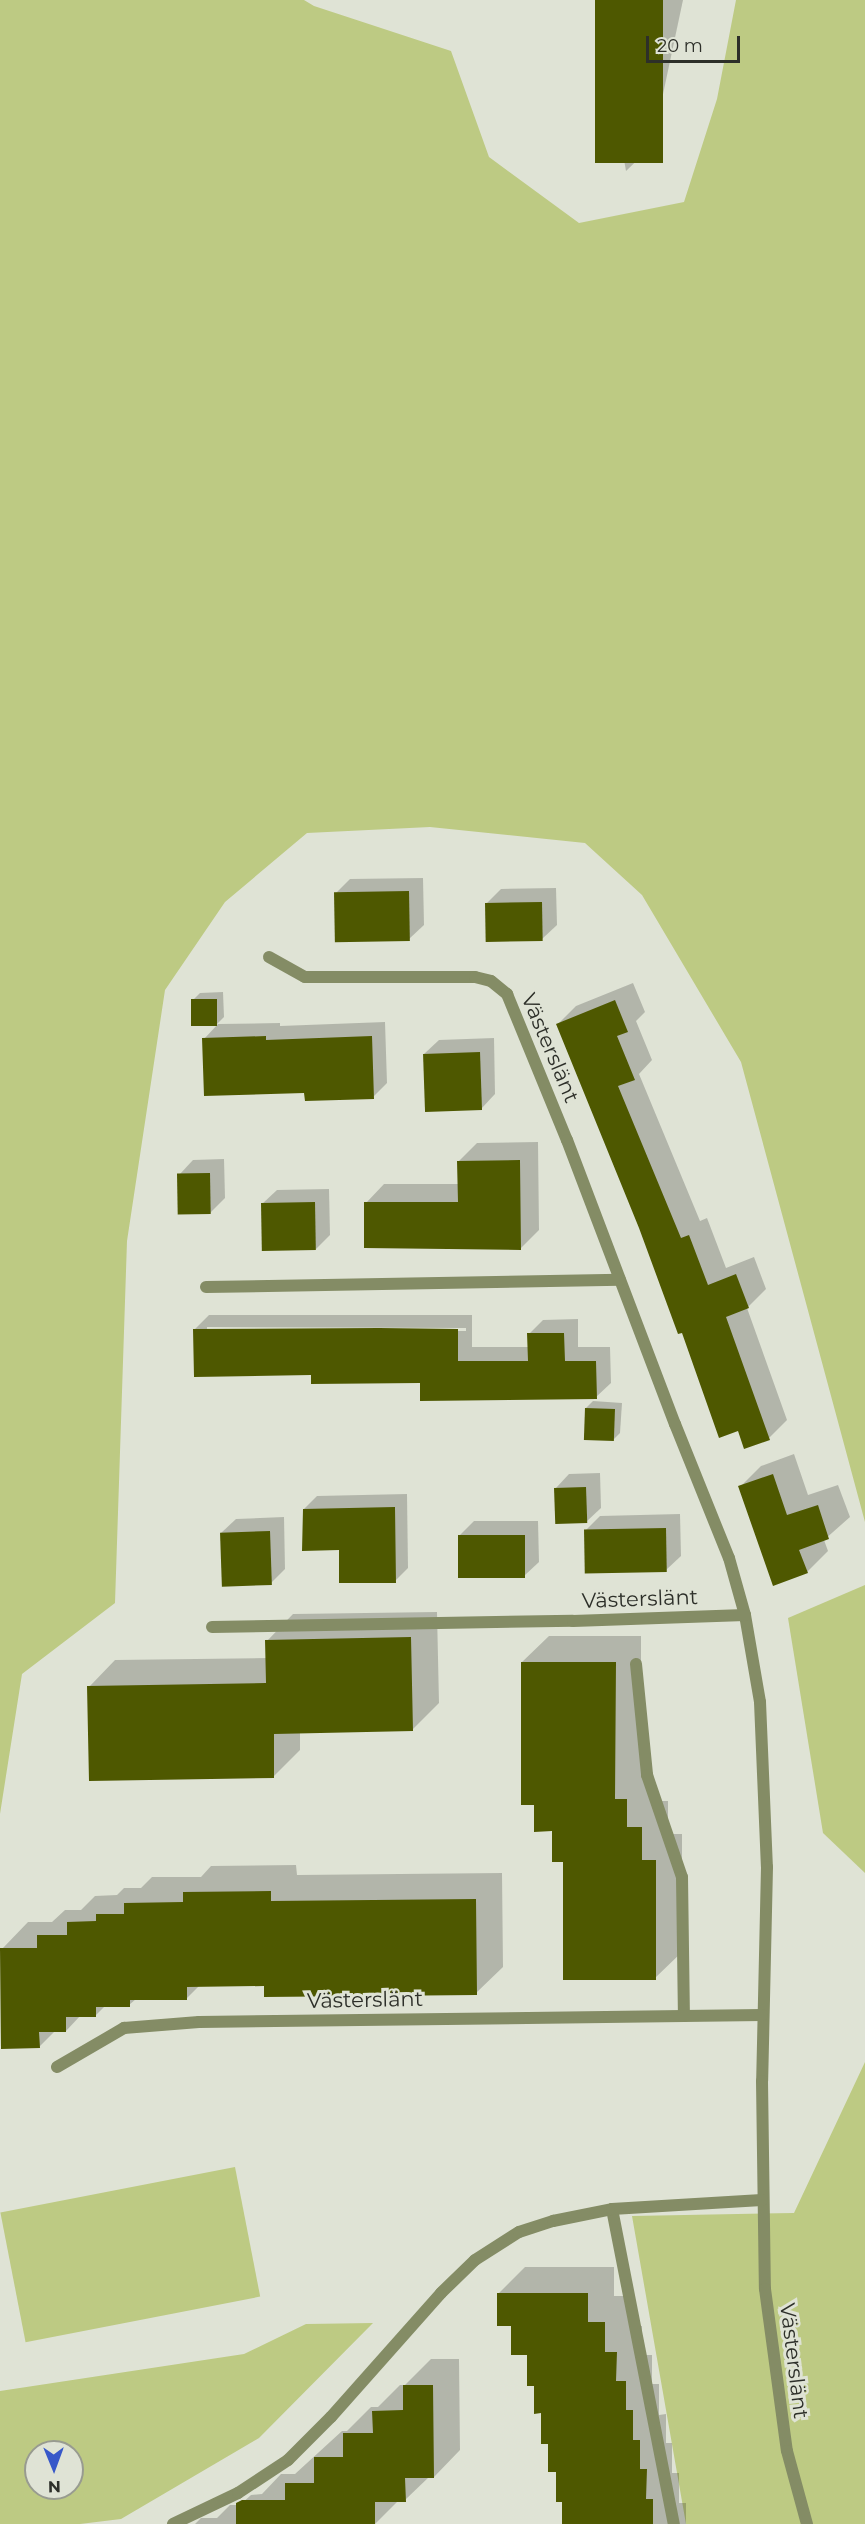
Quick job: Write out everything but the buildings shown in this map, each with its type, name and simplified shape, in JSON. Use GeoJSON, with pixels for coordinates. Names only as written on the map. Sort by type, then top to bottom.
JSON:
{"type":"FeatureCollection","features":[{"type":"Feature","properties":{"kind":"street","name":"Västerslänt"},"geometry":{"type":"LineString","coordinates":[[269,957],[305,976],[475,977],[491,981],[507,994],[567,1140],[729,1558],[745,1615],[760,1701],[768,1867],[762,2015],[762,2200],[765,2289],[775,2379],[787,2451],[807,2524]]}},
{"type":"Feature","properties":{"kind":"street"},"geometry":{"type":"LineString","coordinates":[[206,1287],[620,1280]]}},
{"type":"Feature","properties":{"kind":"street","name":"Västerslänt"},"geometry":{"type":"LineString","coordinates":[[212,1627],[573,1621],[745,1615]]}},
{"type":"Feature","properties":{"kind":"street"},"geometry":{"type":"LineString","coordinates":[[636,1664],[647,1775],[682,1877],[684,2016]]}},
{"type":"Feature","properties":{"kind":"street","name":"Västerslänt"},"geometry":{"type":"LineString","coordinates":[[57,2067],[124,2028],[199,2022],[762,2015]]}},
{"type":"Feature","properties":{"kind":"street"},"geometry":{"type":"LineString","coordinates":[[172,2524],[238,2493],[288,2460],[331,2417],[441,2293],[475,2260],[519,2232],[553,2220],[612,2210],[762,2200]]}},
{"type":"Feature","properties":{"kind":"street"},"geometry":{"type":"LineString","coordinates":[[612,2210],[674,2524]]}},
{"type":"Feature","properties":{"kind":"green space"},"geometry":{"type":"Polygon","coordinates":[[[0,0],[304,0],[314,6],[451,51],[489,157],[579,223],[684,202],[717,99],[736,0],[865,0],[865,1522],[741,1062],[642,895],[585,843],[430,827],[307,833],[225,902],[165,990],[127,1241],[115,1603],[22,1674],[0,1814],[0,0]]]}},
{"type":"Feature","properties":{"kind":"green space"},"geometry":{"type":"Polygon","coordinates":[[[865,1585],[865,1873],[823,1833],[788,1618],[865,1585]]]}},
{"type":"Feature","properties":{"kind":"green space"},"geometry":{"type":"Polygon","coordinates":[[[865,2062],[865,2524],[686,2524],[632,2216],[794,2213],[865,2062]]]}},
{"type":"Feature","properties":{"kind":"green space"},"geometry":{"type":"Polygon","coordinates":[[[235,2167],[260,2297],[26,2342],[0,2213],[235,2167]]]}},
{"type":"Feature","properties":{"kind":"green space"},"geometry":{"type":"Polygon","coordinates":[[[373,2323],[259,2438],[121,2519],[80,2524],[0,2524],[0,2391],[244,2354],[306,2324],[373,2323]]]}}]}
